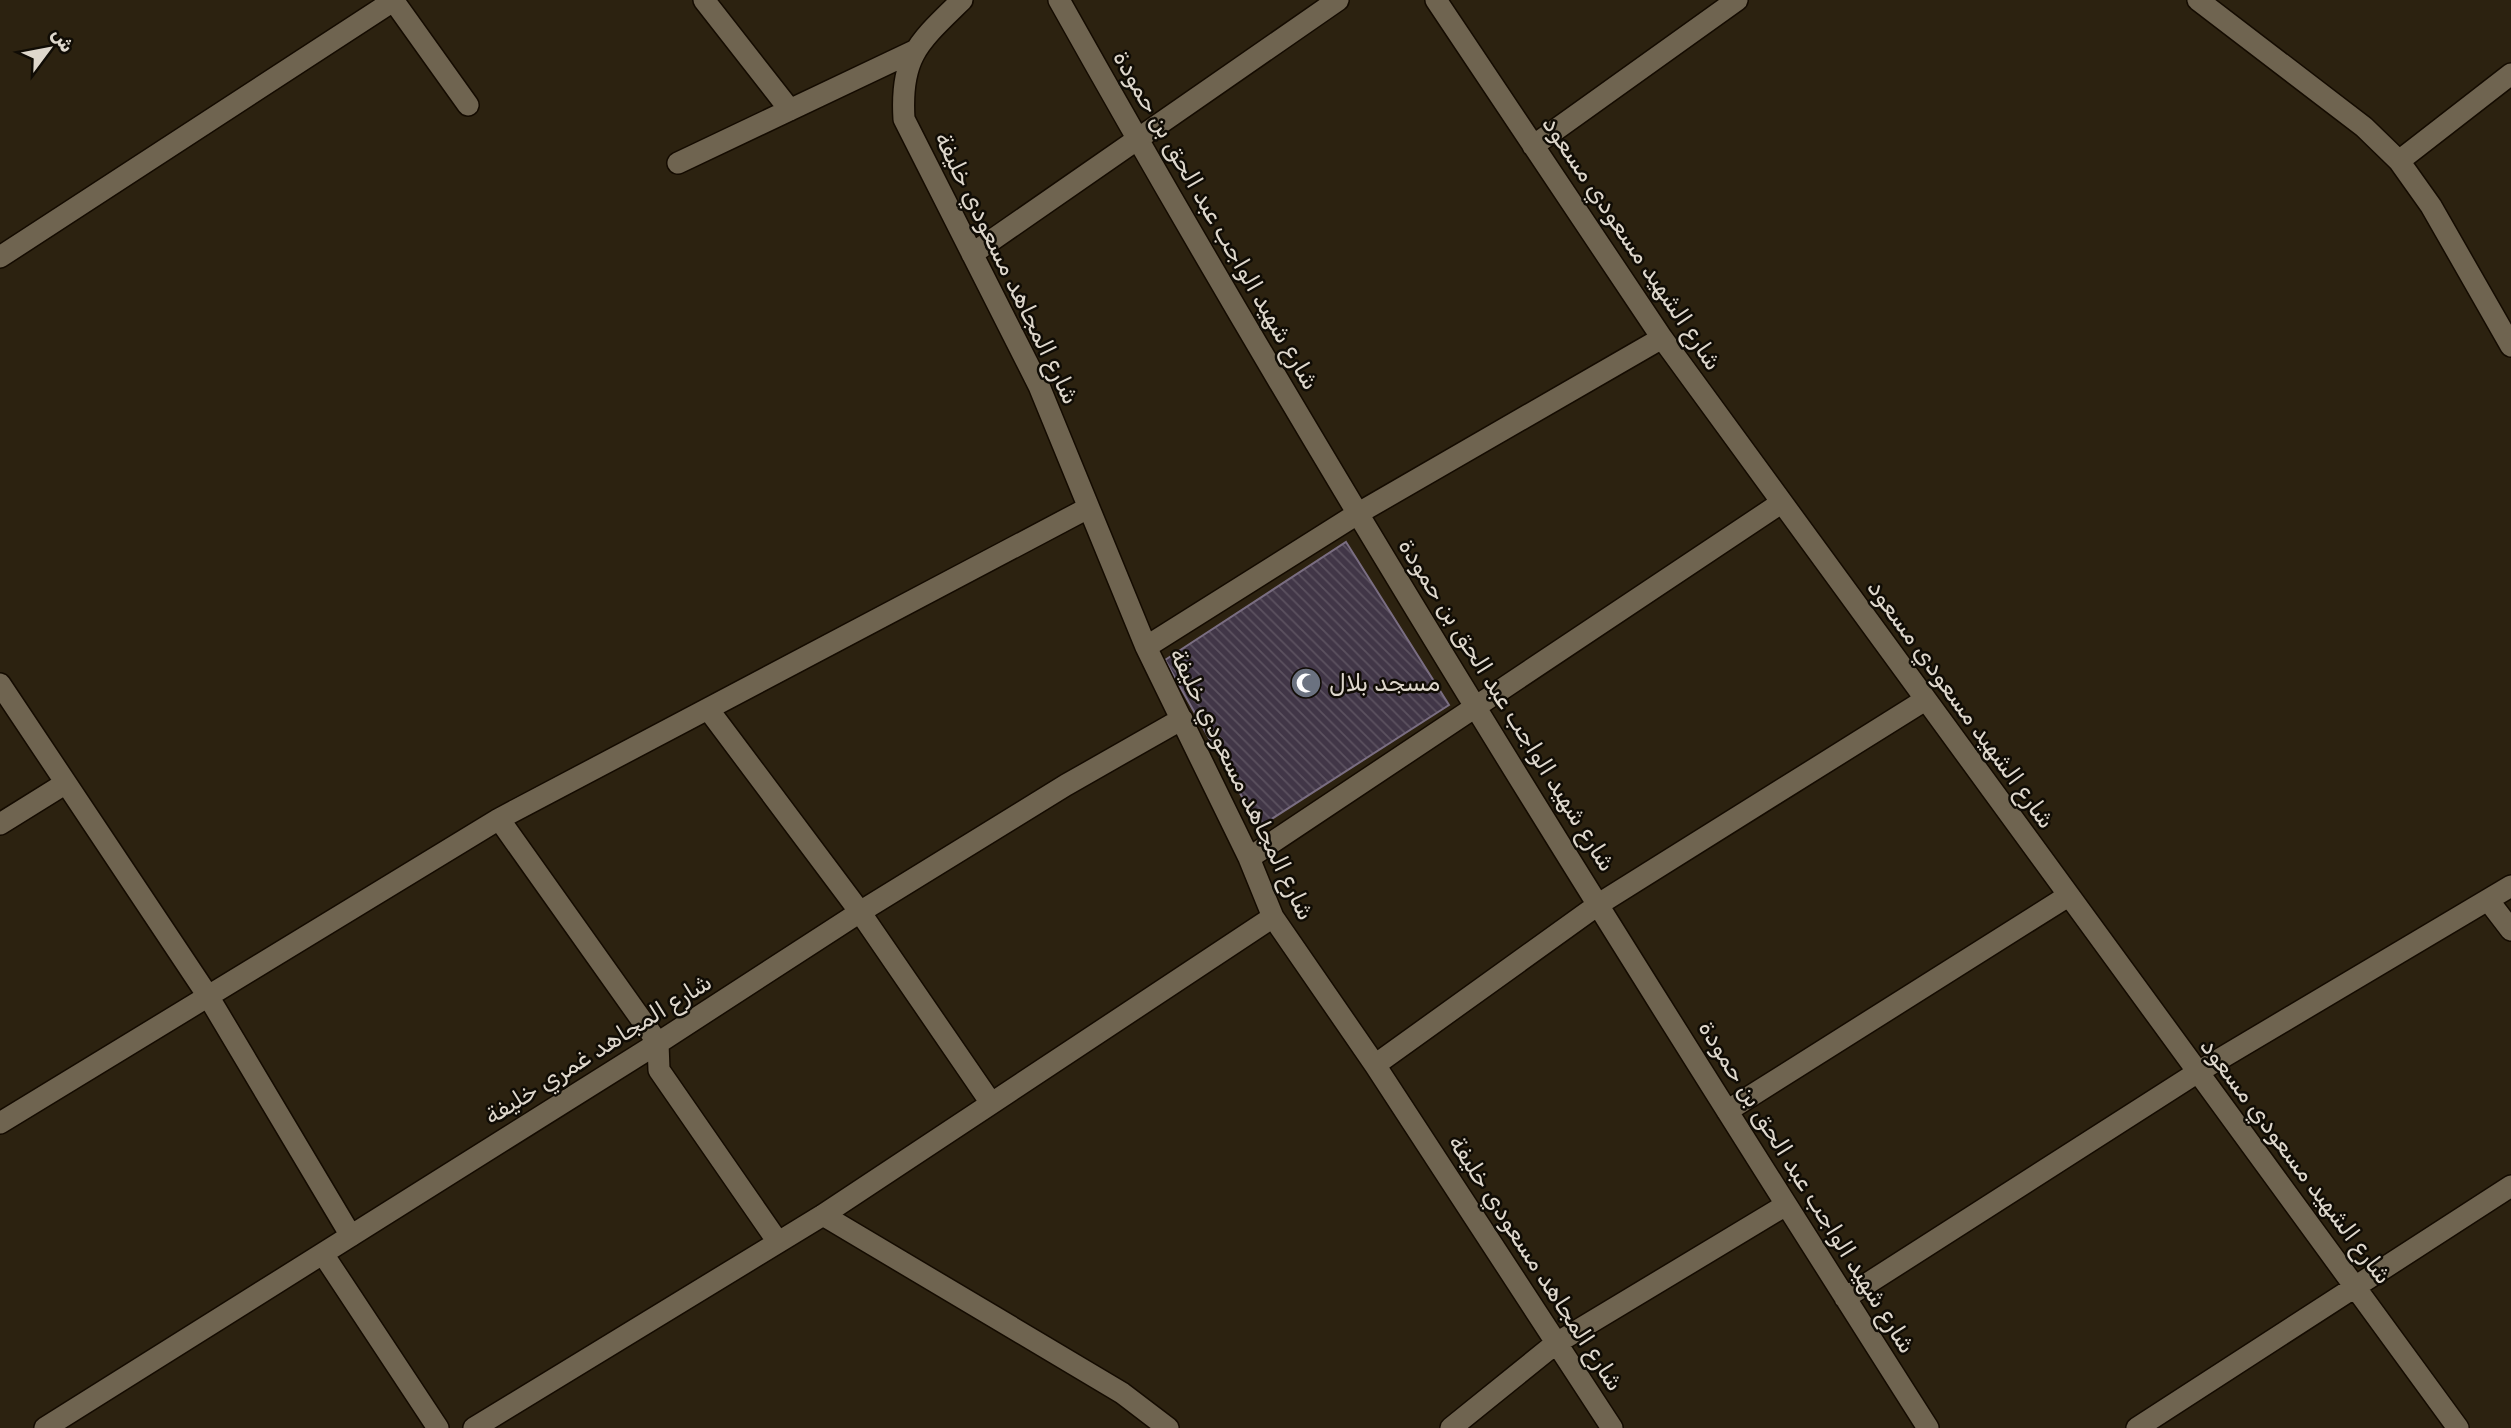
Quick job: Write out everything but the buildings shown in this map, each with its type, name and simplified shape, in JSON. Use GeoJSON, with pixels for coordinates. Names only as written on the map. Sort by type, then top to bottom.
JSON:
{"type":"FeatureCollection","features":[{"type":"Feature","properties":{"kind":"street"},"geometry":{"type":"LineString","coordinates":[[704,0],[790,110]]}},
{"type":"Feature","properties":{"kind":"street"},"geometry":{"type":"LineString","coordinates":[[678,163],[914,51],[962,0]]}},
{"type":"Feature","properties":{"kind":"street","name":"شارع شهيد الواجب عبد الحق بن حمودة"},"geometry":{"type":"LineString","coordinates":[[1059,0],[1137,139],[1357,513],[1727,1111],[1928,1428]]}},
{"type":"Feature","properties":{"kind":"street"},"geometry":{"type":"LineString","coordinates":[[972,254],[1338,0]]}},
{"type":"Feature","properties":{"kind":"street","name":"شارع الشهيد مسعودي مسعود"},"geometry":{"type":"LineString","coordinates":[[1436,0],[1662,338],[2458,1428]]}},
{"type":"Feature","properties":{"kind":"street"},"geometry":{"type":"LineString","coordinates":[[1533,146],[1737,0]]}},
{"type":"Feature","properties":{"kind":"street"},"geometry":{"type":"LineString","coordinates":[[2198,0],[2364,127],[2399,161],[2431,206],[2511,346]]}},
{"type":"Feature","properties":{"kind":"street"},"geometry":{"type":"LineString","coordinates":[[0,257],[393,1],[468,106]]}},
{"type":"Feature","properties":{"kind":"street","name":"شارع المجاهد مسعودي خليفة"},"geometry":{"type":"LineString","coordinates":[[914,51],[902,86],[904,119],[1039,386],[1146,648],[1249,858],[1273,917],[1375,1065],[1612,1428]]}},
{"type":"Feature","properties":{"kind":"street"},"geometry":{"type":"LineString","coordinates":[[2399,161],[2511,74]]}},
{"type":"Feature","properties":{"kind":"street"},"geometry":{"type":"LineString","coordinates":[[1146,648],[1357,513],[1662,338]]}},
{"type":"Feature","properties":{"kind":"street"},"geometry":{"type":"LineString","coordinates":[[1249,858],[1781,503]]}},
{"type":"Feature","properties":{"kind":"street"},"geometry":{"type":"LineString","coordinates":[[0,1124],[499,819],[1088,508]]}},
{"type":"Feature","properties":{"kind":"street"},"geometry":{"type":"LineString","coordinates":[[0,684],[208,996],[351,1236]]}},
{"type":"Feature","properties":{"kind":"street"},"geometry":{"type":"LineString","coordinates":[[1375,1065],[1599,904],[1925,700]]}},
{"type":"Feature","properties":{"kind":"street"},"geometry":{"type":"LineString","coordinates":[[708,709],[860,912],[991,1103]]}},
{"type":"Feature","properties":{"kind":"street","name":"شارع المجاهد غمري خليفة"},"geometry":{"type":"LineString","coordinates":[[45,1428],[658,1044],[860,912],[1182,719]]}},
{"type":"Feature","properties":{"kind":"street"},"geometry":{"type":"LineString","coordinates":[[0,824],[66,783]]}},
{"type":"Feature","properties":{"kind":"street"},"geometry":{"type":"LineString","coordinates":[[499,819],[658,1044],[659,1070],[778,1241]]}},
{"type":"Feature","properties":{"kind":"street"},"geometry":{"type":"LineString","coordinates":[[1845,1298],[2198,1072],[2511,886]]}},
{"type":"Feature","properties":{"kind":"street"},"geometry":{"type":"LineString","coordinates":[[1727,1111],[2068,896]]}},
{"type":"Feature","properties":{"kind":"street"},"geometry":{"type":"LineString","coordinates":[[2488,900],[2511,930]]}},
{"type":"Feature","properties":{"kind":"street"},"geometry":{"type":"LineString","coordinates":[[474,1428],[823,1214],[1273,917]]}},
{"type":"Feature","properties":{"kind":"street"},"geometry":{"type":"LineString","coordinates":[[2137,1428],[2511,1186]]}},
{"type":"Feature","properties":{"kind":"street"},"geometry":{"type":"LineString","coordinates":[[1451,1428],[1555,1344],[1786,1205]]}},
{"type":"Feature","properties":{"kind":"street"},"geometry":{"type":"LineString","coordinates":[[823,1214],[1122,1393],[1168,1428]]}},
{"type":"Feature","properties":{"kind":"street"},"geometry":{"type":"LineString","coordinates":[[323,1254],[438,1428]]}},
{"type":"Feature","properties":{"kind":"place","name":"مسجد بلال"},"geometry":{"type":"Point","coordinates":[1306,683]}}]}
